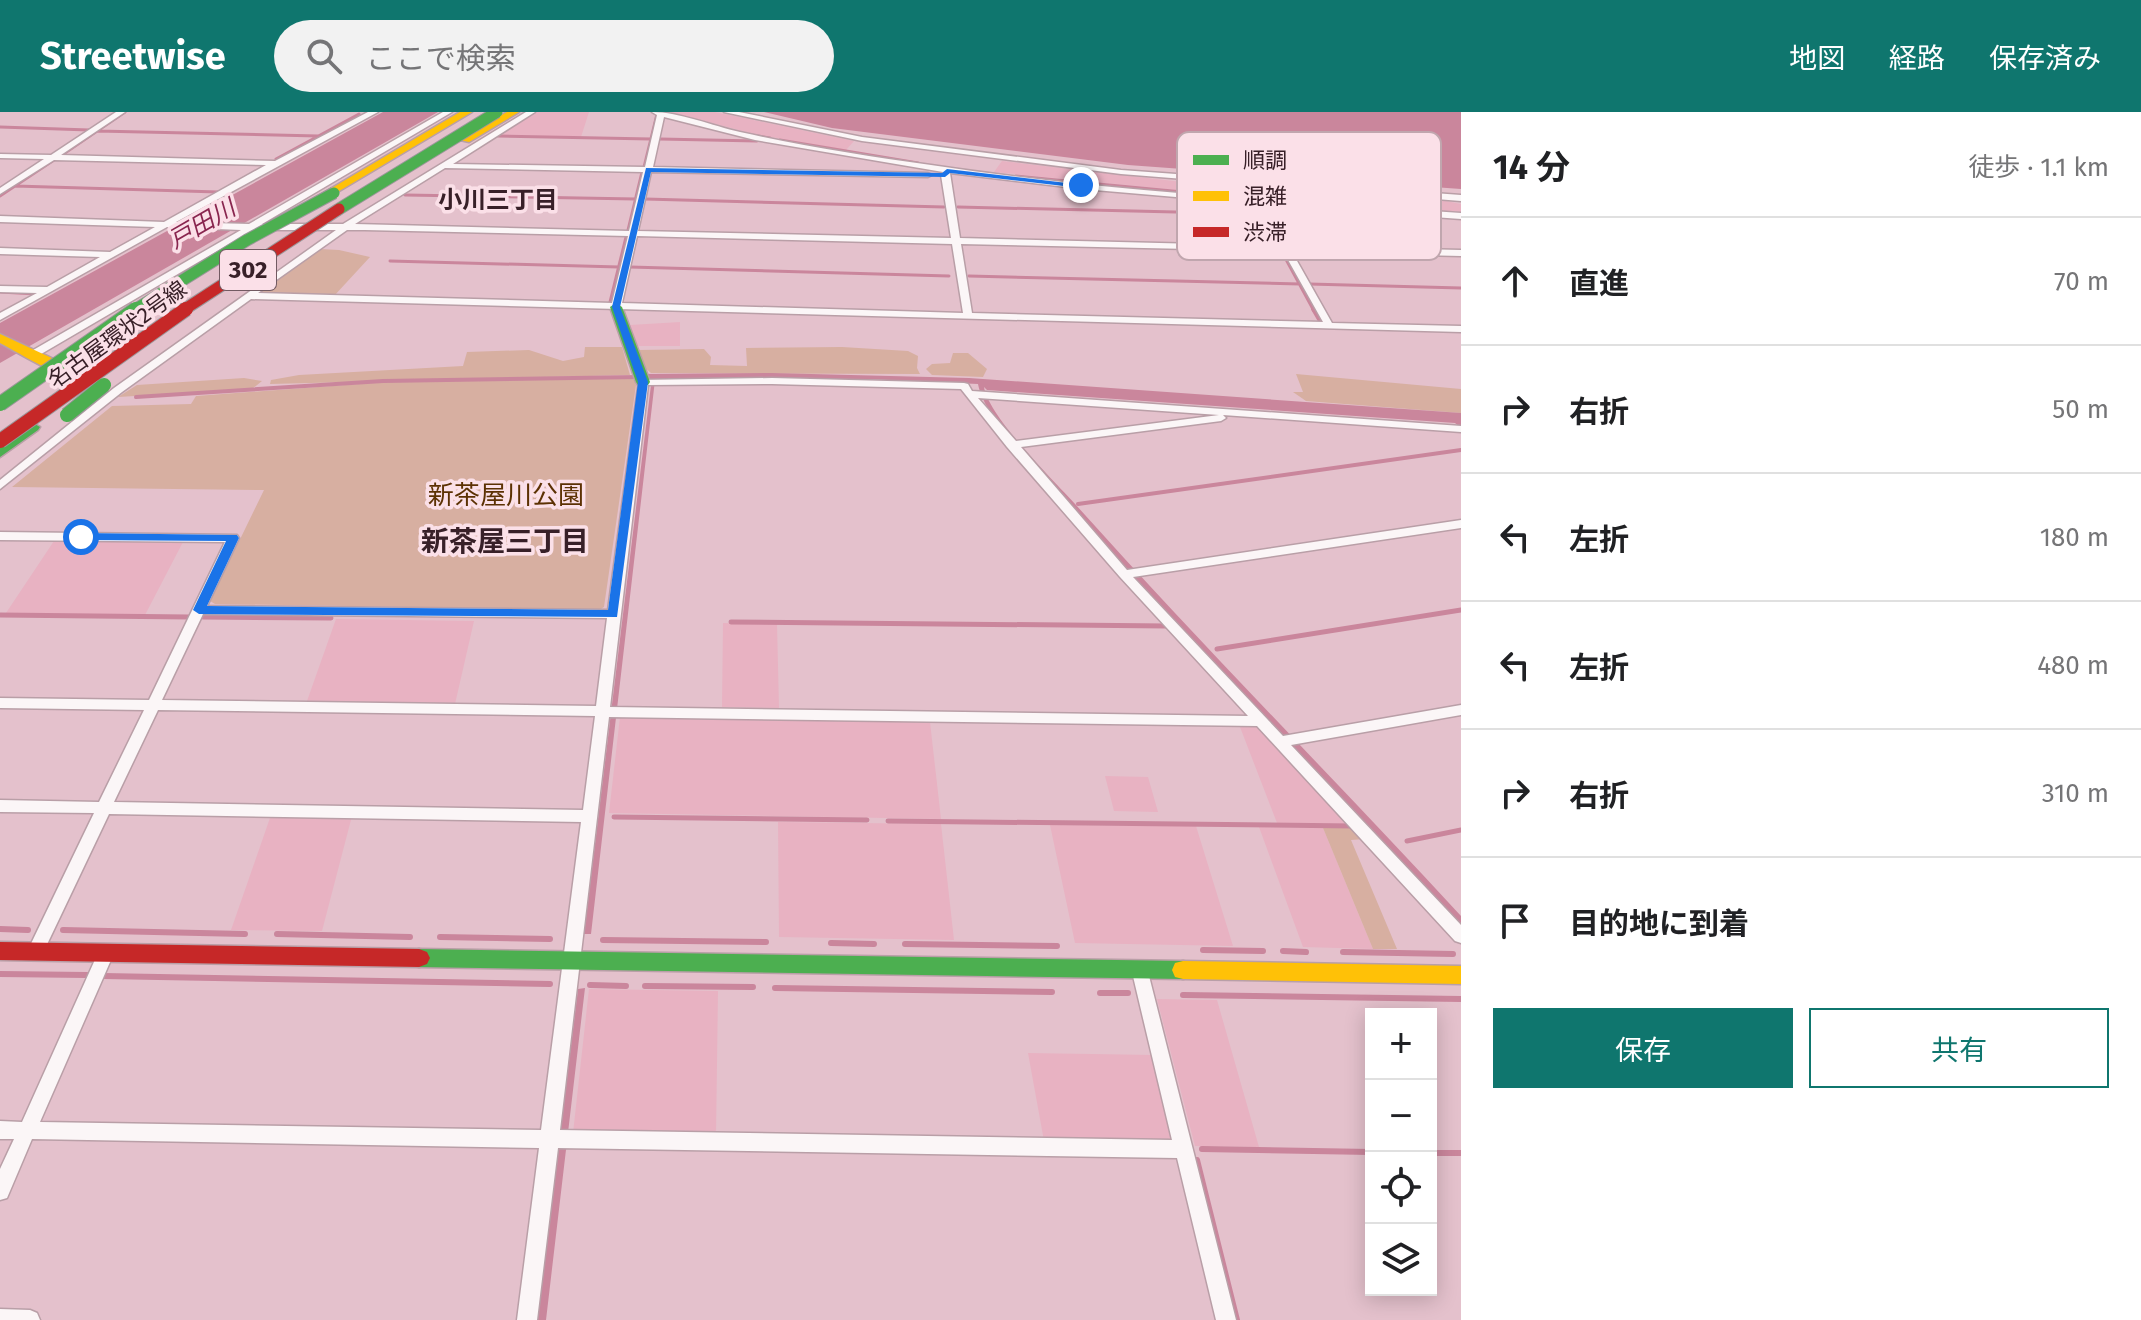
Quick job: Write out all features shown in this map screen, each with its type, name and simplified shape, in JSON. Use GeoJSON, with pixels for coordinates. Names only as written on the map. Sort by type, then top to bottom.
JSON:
{"type":"FeatureCollection","features":[{"type":"Feature","properties":{"kind":"main road","name":"名古屋環状2号線"},"geometry":{"type":"LineString","coordinates":[[0,416],[149,303],[467,112]]}},
{"type":"Feature","properties":{"kind":"main road"},"geometry":{"type":"LineString","coordinates":[[0,424],[202,280],[484,112]]}},
{"type":"Feature","properties":{"kind":"main road"},"geometry":{"type":"LineString","coordinates":[[0,441],[168,318],[319,219],[438,157],[497,112]]}},
{"type":"Feature","properties":{"kind":"main road","name":"名古屋環状2号線"},"geometry":{"type":"LineString","coordinates":[[0,453],[87,384],[264,259],[514,112]]}},
{"type":"Feature","properties":{"kind":"main road"},"geometry":{"type":"LineString","coordinates":[[0,465],[196,314],[359,198],[438,157]]}},
{"type":"Feature","properties":{"kind":"main road"},"geometry":{"type":"LineString","coordinates":[[0,404],[131,309],[235,243],[390,167]]}},
{"type":"Feature","properties":{"kind":"main road"},"geometry":{"type":"LineString","coordinates":[[616,307],[647,380]]}},
{"type":"Feature","properties":{"kind":"main road"},"geometry":{"type":"LineString","coordinates":[[0,338],[56,373],[87,384]]}},
{"type":"Feature","properties":{"kind":"main road"},"geometry":{"type":"LineString","coordinates":[[0,352],[27,357]]}},
{"type":"Feature","properties":{"kind":"main road"},"geometry":{"type":"LineString","coordinates":[[0,951],[1461,975]]}},
{"type":"Feature","properties":{"kind":"street"},"geometry":{"type":"LineString","coordinates":[[0,192],[121,112]]}},
{"type":"Feature","properties":{"kind":"street"},"geometry":{"type":"LineString","coordinates":[[350,112],[374,112]]}},
{"type":"Feature","properties":{"kind":"street"},"geometry":{"type":"LineString","coordinates":[[0,317],[374,112]]}},
{"type":"Feature","properties":{"kind":"street"},"geometry":{"type":"LineString","coordinates":[[27,357],[448,112]]}},
{"type":"Feature","properties":{"kind":"street"},"geometry":{"type":"LineString","coordinates":[[0,486],[118,390],[438,157],[531,112]]}},
{"type":"Feature","properties":{"kind":"street"},"geometry":{"type":"LineString","coordinates":[[728,112],[862,139],[1177,176]]}},
{"type":"Feature","properties":{"kind":"street"},"geometry":{"type":"LineString","coordinates":[[616,307],[658,113],[758,138],[946,173]]}},
{"type":"Feature","properties":{"kind":"street"},"geometry":{"type":"LineString","coordinates":[[0,156],[276,163]]}},
{"type":"Feature","properties":{"kind":"street"},"geometry":{"type":"LineString","coordinates":[[438,157],[648,169],[946,173],[1177,194]]}},
{"type":"Feature","properties":{"kind":"street"},"geometry":{"type":"LineString","coordinates":[[946,173],[968,316]]}},
{"type":"Feature","properties":{"kind":"street"},"geometry":{"type":"LineString","coordinates":[[1441,196],[1461,198]]}},
{"type":"Feature","properties":{"kind":"street"},"geometry":{"type":"LineString","coordinates":[[1441,215],[1461,216]]}},
{"type":"Feature","properties":{"kind":"street"},"geometry":{"type":"LineString","coordinates":[[0,219],[1177,246]]}},
{"type":"Feature","properties":{"kind":"street"},"geometry":{"type":"LineString","coordinates":[[0,251],[112,255]]}},
{"type":"Feature","properties":{"kind":"street"},"geometry":{"type":"LineString","coordinates":[[1441,253],[1461,253]]}},
{"type":"Feature","properties":{"kind":"street"},"geometry":{"type":"LineString","coordinates":[[1292,260],[1329,325]]}},
{"type":"Feature","properties":{"kind":"street"},"geometry":{"type":"LineString","coordinates":[[0,289],[48,291]]}},
{"type":"Feature","properties":{"kind":"street"},"geometry":{"type":"LineString","coordinates":[[247,296],[1461,329]]}},
{"type":"Feature","properties":{"kind":"street"},"geometry":{"type":"LineString","coordinates":[[527,1320],[559,1138],[571,961],[589,816],[610,712],[613,614],[647,380],[915,383],[964,386],[977,394],[1124,574],[1263,721],[1289,740],[1461,936]]}},
{"type":"Feature","properties":{"kind":"street"},"geometry":{"type":"LineString","coordinates":[[87,384],[118,390]]}},
{"type":"Feature","properties":{"kind":"street"},"geometry":{"type":"LineString","coordinates":[[977,394],[1460,430]]}},
{"type":"Feature","properties":{"kind":"street"},"geometry":{"type":"LineString","coordinates":[[1017,444],[1241,413]]}},
{"type":"Feature","properties":{"kind":"street"},"geometry":{"type":"LineString","coordinates":[[1124,574],[1461,524]]}},
{"type":"Feature","properties":{"kind":"street"},"geometry":{"type":"LineString","coordinates":[[0,536],[233,538],[35,952]]}},
{"type":"Feature","properties":{"kind":"street"},"geometry":{"type":"LineString","coordinates":[[199,610],[613,614]]}},
{"type":"Feature","properties":{"kind":"street"},"geometry":{"type":"LineString","coordinates":[[0,703],[1263,721]]}},
{"type":"Feature","properties":{"kind":"street"},"geometry":{"type":"LineString","coordinates":[[1289,740],[1461,710]]}},
{"type":"Feature","properties":{"kind":"street"},"geometry":{"type":"LineString","coordinates":[[0,806],[589,816]]}},
{"type":"Feature","properties":{"kind":"street"},"geometry":{"type":"LineString","coordinates":[[0,1191],[106,953]]}},
{"type":"Feature","properties":{"kind":"street"},"geometry":{"type":"LineString","coordinates":[[1140,972],[1226,1320]]}},
{"type":"Feature","properties":{"kind":"street"},"geometry":{"type":"LineString","coordinates":[[0,1130],[1184,1149]]}},
{"type":"Feature","properties":{"kind":"street"},"geometry":{"type":"LineString","coordinates":[[0,1319],[30,1320]]}},
{"type":"Feature","properties":{"kind":"shaded area"},"geometry":{"type":"Polygon","coordinates":[[[537,112],[589,112],[581,137],[500,135],[537,112]]]}},
{"type":"Feature","properties":{"kind":"shaded area"},"geometry":{"type":"Polygon","coordinates":[[[669,112],[715,112],[854,141],[846,150],[754,134],[669,112]]]}},
{"type":"Feature","properties":{"kind":"shaded area"},"geometry":{"type":"Polygon","coordinates":[[[1002,161],[1177,181],[1177,190],[994,172],[1002,161]]]}},
{"type":"Feature","properties":{"kind":"shaded area"},"geometry":{"type":"Polygon","coordinates":[[[1441,200],[1461,204],[1461,212],[1441,211],[1441,200]]]}},
{"type":"Feature","properties":{"kind":"shaded area"},"geometry":{"type":"Polygon","coordinates":[[[680,322],[680,346],[636,346],[630,325],[680,322]]]}},
{"type":"Feature","properties":{"kind":"shaded area"},"geometry":{"type":"Polygon","coordinates":[[[54,541],[183,542],[145,615],[6,613],[54,541]]]}},
{"type":"Feature","properties":{"kind":"shaded area"},"geometry":{"type":"Polygon","coordinates":[[[336,619],[474,621],[455,704],[307,701],[336,619]]]}},
{"type":"Feature","properties":{"kind":"shaded area"},"geometry":{"type":"Polygon","coordinates":[[[723,623],[777,624],[779,708],[722,707],[723,623]]]}},
{"type":"Feature","properties":{"kind":"shaded area"},"geometry":{"type":"Polygon","coordinates":[[[620,717],[930,722],[941,819],[609,813],[620,717]]]}},
{"type":"Feature","properties":{"kind":"shaded area"},"geometry":{"type":"Polygon","coordinates":[[[1240,727],[1257,727],[1268,733],[1353,824],[1277,823],[1240,727]]]}},
{"type":"Feature","properties":{"kind":"shaded area"},"geometry":{"type":"Polygon","coordinates":[[[1105,776],[1148,777],[1158,812],[1114,811],[1105,776]]]}},
{"type":"Feature","properties":{"kind":"shaded area"},"geometry":{"type":"Polygon","coordinates":[[[271,815],[352,816],[322,931],[231,930],[271,815]]]}},
{"type":"Feature","properties":{"kind":"shaded area"},"geometry":{"type":"Polygon","coordinates":[[[778,822],[941,824],[954,940],[779,937],[778,822]]]}},
{"type":"Feature","properties":{"kind":"shaded area"},"geometry":{"type":"Polygon","coordinates":[[[1050,825],[1196,826],[1233,946],[1075,943],[1050,825]]]}},
{"type":"Feature","properties":{"kind":"shaded area"},"geometry":{"type":"Polygon","coordinates":[[[1259,827],[1323,828],[1373,949],[1303,947],[1259,827]]]}},
{"type":"Feature","properties":{"kind":"shaded area"},"geometry":{"type":"Polygon","coordinates":[[[589,989],[718,991],[716,1135],[573,1133],[589,989]]]}},
{"type":"Feature","properties":{"kind":"shaded area"},"geometry":{"type":"Polygon","coordinates":[[[1157,999],[1217,1000],[1259,1147],[1195,1146],[1157,999]]]}},
{"type":"Feature","properties":{"kind":"shaded area"},"geometry":{"type":"Polygon","coordinates":[[[1028,1053],[1153,1055],[1174,1143],[1044,1141],[1028,1053]]]}},
{"type":"Feature","properties":{"kind":"green space"},"geometry":{"type":"Polygon","coordinates":[[[320,249],[370,257],[334,296],[258,294],[320,249]]]}},
{"type":"Feature","properties":{"kind":"green space"},"geometry":{"type":"Polygon","coordinates":[[[585,347],[622,347],[630,375],[270,384],[271,380],[299,375],[463,366],[467,352],[529,350],[563,361],[584,357],[585,347]]]}},
{"type":"Feature","properties":{"kind":"green space"},"geometry":{"type":"Polygon","coordinates":[[[842,347],[908,351],[918,356],[920,374],[651,373],[644,367],[638,350],[704,349],[711,357],[710,365],[747,366],[746,348],[842,347]]]}},
{"type":"Feature","properties":{"kind":"green space"},"geometry":{"type":"Polygon","coordinates":[[[953,353],[968,353],[987,369],[983,377],[932,375],[926,369],[932,364],[950,363],[953,353]]]}},
{"type":"Feature","properties":{"kind":"green space"},"geometry":{"type":"Polygon","coordinates":[[[1296,374],[1461,389],[1461,413],[1306,401],[1293,392],[1303,392],[1296,374]]]}},
{"type":"Feature","properties":{"kind":"green space"},"geometry":{"type":"Polygon","coordinates":[[[244,378],[262,381],[252,389],[118,397],[137,385],[244,378]]]}},
{"type":"Feature","properties":{"kind":"green space","name":"新茶屋川公園"},"geometry":{"type":"Polygon","coordinates":[[[633,378],[636,385],[604,607],[599,610],[215,604],[210,601],[264,490],[12,487],[112,406],[191,404],[196,396],[386,382],[633,378]]]}},
{"type":"Feature","properties":{"kind":"green space"},"geometry":{"type":"Polygon","coordinates":[[[1323,828],[1355,828],[1365,839],[1351,840],[1397,949],[1373,949],[1323,828]]]}},
{"type":"Feature","properties":{"kind":"water","name":"戸田川"},"geometry":{"type":"Polygon","coordinates":[[[383,112],[438,112],[0,363],[0,323],[383,112]]]}},
{"type":"Feature","properties":{"kind":"water"},"geometry":{"type":"Polygon","coordinates":[[[764,112],[1461,112],[1461,189],[1441,188],[1441,132],[1177,132],[1177,169],[832,128],[764,112]]]}},
{"type":"Feature","properties":{"kind":"water"},"geometry":{"type":"Polygon","coordinates":[[[772,373],[969,378],[1461,413],[1461,428],[1455,423],[987,390],[984,387],[997,414],[1023,448],[1461,916],[1461,926],[1035,469],[992,416],[978,384],[866,379],[655,380],[591,934],[584,934],[651,385],[645,374],[772,373]]]}},
{"type":"Feature","properties":{"kind":"water"},"geometry":{"type":"Polygon","coordinates":[[[585,988],[546,1320],[537,1320],[578,989],[585,988]]]}},
{"type":"Feature","properties":{"kind":"waterway"},"geometry":{"type":"LineString","coordinates":[[97,131],[125,112]]}},
{"type":"Feature","properties":{"kind":"waterway"},"geometry":{"type":"LineString","coordinates":[[276,159],[359,114]]}},
{"type":"Feature","properties":{"kind":"waterway"},"geometry":{"type":"LineString","coordinates":[[651,139],[657,114]]}},
{"type":"Feature","properties":{"kind":"waterway"},"geometry":{"type":"LineString","coordinates":[[0,127],[89,130]]}},
{"type":"Feature","properties":{"kind":"waterway"},"geometry":{"type":"LineString","coordinates":[[62,155],[97,131]]}},
{"type":"Feature","properties":{"kind":"waterway"},"geometry":{"type":"LineString","coordinates":[[97,131],[318,136]]}},
{"type":"Feature","properties":{"kind":"waterway"},"geometry":{"type":"LineString","coordinates":[[751,135],[770,138]]}},
{"type":"Feature","properties":{"kind":"waterway"},"geometry":{"type":"LineString","coordinates":[[498,136],[651,139]]}},
{"type":"Feature","properties":{"kind":"waterway"},"geometry":{"type":"LineString","coordinates":[[644,167],[651,139]]}},
{"type":"Feature","properties":{"kind":"waterway"},"geometry":{"type":"LineString","coordinates":[[660,139],[757,141]]}},
{"type":"Feature","properties":{"kind":"waterway"},"geometry":{"type":"LineString","coordinates":[[780,140],[918,163]]}},
{"type":"Feature","properties":{"kind":"waterway"},"geometry":{"type":"LineString","coordinates":[[15,186],[54,160]]}},
{"type":"Feature","properties":{"kind":"waterway"},"geometry":{"type":"LineString","coordinates":[[635,199],[642,172]]}},
{"type":"Feature","properties":{"kind":"waterway"},"geometry":{"type":"LineString","coordinates":[[1016,176],[1067,181]]}},
{"type":"Feature","properties":{"kind":"waterway"},"geometry":{"type":"LineString","coordinates":[[1088,183],[1177,191]]}},
{"type":"Feature","properties":{"kind":"waterway"},"geometry":{"type":"LineString","coordinates":[[0,196],[15,186]]}},
{"type":"Feature","properties":{"kind":"waterway","name":"戸田川"},"geometry":{"type":"LineString","coordinates":[[15,186],[218,192]]}},
{"type":"Feature","properties":{"kind":"waterway"},"geometry":{"type":"LineString","coordinates":[[405,195],[635,199]]}},
{"type":"Feature","properties":{"kind":"waterway"},"geometry":{"type":"LineString","coordinates":[[628,230],[635,199]]}},
{"type":"Feature","properties":{"kind":"waterway"},"geometry":{"type":"LineString","coordinates":[[645,199],[944,207]]}},
{"type":"Feature","properties":{"kind":"waterway"},"geometry":{"type":"LineString","coordinates":[[958,207],[1177,212]]}},
{"type":"Feature","properties":{"kind":"waterway"},"geometry":{"type":"LineString","coordinates":[[619,267],[626,237]]}},
{"type":"Feature","properties":{"kind":"waterway"},"geometry":{"type":"LineString","coordinates":[[1286,260],[1299,284]]}},
{"type":"Feature","properties":{"kind":"waterway"},"geometry":{"type":"LineString","coordinates":[[390,261],[619,267]]}},
{"type":"Feature","properties":{"kind":"waterway"},"geometry":{"type":"LineString","coordinates":[[610,302],[619,267]]}},
{"type":"Feature","properties":{"kind":"waterway"},"geometry":{"type":"LineString","coordinates":[[630,267],[949,276]]}},
{"type":"Feature","properties":{"kind":"waterway"},"geometry":{"type":"LineString","coordinates":[[969,276],[1299,284]]}},
{"type":"Feature","properties":{"kind":"waterway"},"geometry":{"type":"LineString","coordinates":[[1299,284],[1314,311]]}},
{"type":"Feature","properties":{"kind":"waterway"},"geometry":{"type":"LineString","coordinates":[[1309,284],[1461,288]]}},
{"type":"Feature","properties":{"kind":"waterway"},"geometry":{"type":"LineString","coordinates":[[0,292],[36,294]]}},
{"type":"Feature","properties":{"kind":"waterway"},"geometry":{"type":"LineString","coordinates":[[1313,309],[1320,321]]}},
{"type":"Feature","properties":{"kind":"waterway"},"geometry":{"type":"LineString","coordinates":[[136,397],[383,381],[639,377]]}},
{"type":"Feature","properties":{"kind":"waterway"},"geometry":{"type":"LineString","coordinates":[[1078,504],[1461,450]]}},
{"type":"Feature","properties":{"kind":"waterway"},"geometry":{"type":"LineString","coordinates":[[1217,649],[1461,610]]}},
{"type":"Feature","properties":{"kind":"waterway"},"geometry":{"type":"LineString","coordinates":[[0,615],[189,617]]}},
{"type":"Feature","properties":{"kind":"waterway"},"geometry":{"type":"LineString","coordinates":[[203,617],[331,618]]}},
{"type":"Feature","properties":{"kind":"waterway"},"geometry":{"type":"LineString","coordinates":[[731,622],[1167,626]]}},
{"type":"Feature","properties":{"kind":"waterway"},"geometry":{"type":"LineString","coordinates":[[614,817],[867,820]]}},
{"type":"Feature","properties":{"kind":"waterway"},"geometry":{"type":"LineString","coordinates":[[888,821],[1354,826]]}},
{"type":"Feature","properties":{"kind":"waterway"},"geometry":{"type":"LineString","coordinates":[[1407,841],[1461,830]]}},
{"type":"Feature","properties":{"kind":"waterway"},"geometry":{"type":"LineString","coordinates":[[0,929],[28,930]]}},
{"type":"Feature","properties":{"kind":"waterway"},"geometry":{"type":"LineString","coordinates":[[63,930],[245,934]]}},
{"type":"Feature","properties":{"kind":"waterway"},"geometry":{"type":"LineString","coordinates":[[277,934],[410,937]]}},
{"type":"Feature","properties":{"kind":"waterway"},"geometry":{"type":"LineString","coordinates":[[440,937],[550,939]]}},
{"type":"Feature","properties":{"kind":"waterway"},"geometry":{"type":"LineString","coordinates":[[603,940],[766,942]]}},
{"type":"Feature","properties":{"kind":"waterway"},"geometry":{"type":"LineString","coordinates":[[831,943],[874,944]]}},
{"type":"Feature","properties":{"kind":"waterway"},"geometry":{"type":"LineString","coordinates":[[905,944],[1057,946]]}},
{"type":"Feature","properties":{"kind":"waterway"},"geometry":{"type":"LineString","coordinates":[[1203,950],[1263,951]]}},
{"type":"Feature","properties":{"kind":"waterway"},"geometry":{"type":"LineString","coordinates":[[1283,951],[1306,952]]}},
{"type":"Feature","properties":{"kind":"waterway"},"geometry":{"type":"LineString","coordinates":[[1343,952],[1453,954]]}},
{"type":"Feature","properties":{"kind":"waterway"},"geometry":{"type":"LineString","coordinates":[[0,974],[87,975]]}},
{"type":"Feature","properties":{"kind":"waterway"},"geometry":{"type":"LineString","coordinates":[[103,976],[550,984]]}},
{"type":"Feature","properties":{"kind":"waterway"},"geometry":{"type":"LineString","coordinates":[[590,985],[626,986]]}},
{"type":"Feature","properties":{"kind":"waterway"},"geometry":{"type":"LineString","coordinates":[[645,986],[753,987]]}},
{"type":"Feature","properties":{"kind":"waterway"},"geometry":{"type":"LineString","coordinates":[[775,988],[1052,992]]}},
{"type":"Feature","properties":{"kind":"waterway"},"geometry":{"type":"LineString","coordinates":[[1100,993],[1128,993]]}},
{"type":"Feature","properties":{"kind":"waterway"},"geometry":{"type":"LineString","coordinates":[[1183,995],[1461,999]]}},
{"type":"Feature","properties":{"kind":"waterway"},"geometry":{"type":"LineString","coordinates":[[1202,1149],[1365,1152]]}},
{"type":"Feature","properties":{"kind":"waterway"},"geometry":{"type":"LineString","coordinates":[[1437,1153],[1461,1153]]}},
{"type":"Feature","properties":{"kind":"waterway"},"geometry":{"type":"LineString","coordinates":[[1197,1160],[1237,1320]]}},
{"type":"Feature","properties":{"kind":"traffic: fast"},"geometry":{"type":"LineString","coordinates":[[339,209],[497,112]]}},
{"type":"Feature","properties":{"kind":"traffic: fast"},"geometry":{"type":"LineString","coordinates":[[0,404],[162,291],[334,193]]}},
{"type":"Feature","properties":{"kind":"traffic: fast"},"geometry":{"type":"LineString","coordinates":[[616,307],[643,382]]}},
{"type":"Feature","properties":{"kind":"traffic: fast"},"geometry":{"type":"LineString","coordinates":[[67,415],[104,385]]}},
{"type":"Feature","properties":{"kind":"traffic: fast"},"geometry":{"type":"LineString","coordinates":[[0,453],[33,427]]}},
{"type":"Feature","properties":{"kind":"traffic: fast"},"geometry":{"type":"LineString","coordinates":[[419,958],[1183,970]]}},
{"type":"Feature","properties":{"kind":"traffic: slow"},"geometry":{"type":"LineString","coordinates":[[310,204],[467,112]]}},
{"type":"Feature","properties":{"kind":"traffic: slow"},"geometry":{"type":"LineString","coordinates":[[465,140],[514,112]]}},
{"type":"Feature","properties":{"kind":"traffic: slow"},"geometry":{"type":"LineString","coordinates":[[0,338],[47,363],[92,380]]}},
{"type":"Feature","properties":{"kind":"traffic: slow"},"geometry":{"type":"LineString","coordinates":[[1183,970],[1461,975]]}},
{"type":"Feature","properties":{"kind":"traffic: jam"},"geometry":{"type":"LineString","coordinates":[[0,441],[182,311],[339,209]]}},
{"type":"Feature","properties":{"kind":"traffic: jam"},"geometry":{"type":"LineString","coordinates":[[0,951],[419,958]]}},
{"type":"Feature","properties":{"kind":"district","name":"小川三丁目"},"geometry":{"type":"Point","coordinates":[498,200]}},
{"type":"Feature","properties":{"kind":"district","name":"新茶屋三丁目"},"geometry":{"type":"Point","coordinates":[505,541]}},
{"type":"Feature","properties":{"kind":"route"},"geometry":{"type":"LineString","coordinates":[[81,537],[233,538],[199,610],[613,614],[643,382],[616,307],[648,169],[886,175],[945,175],[947,171],[1081,185]]}}]}
